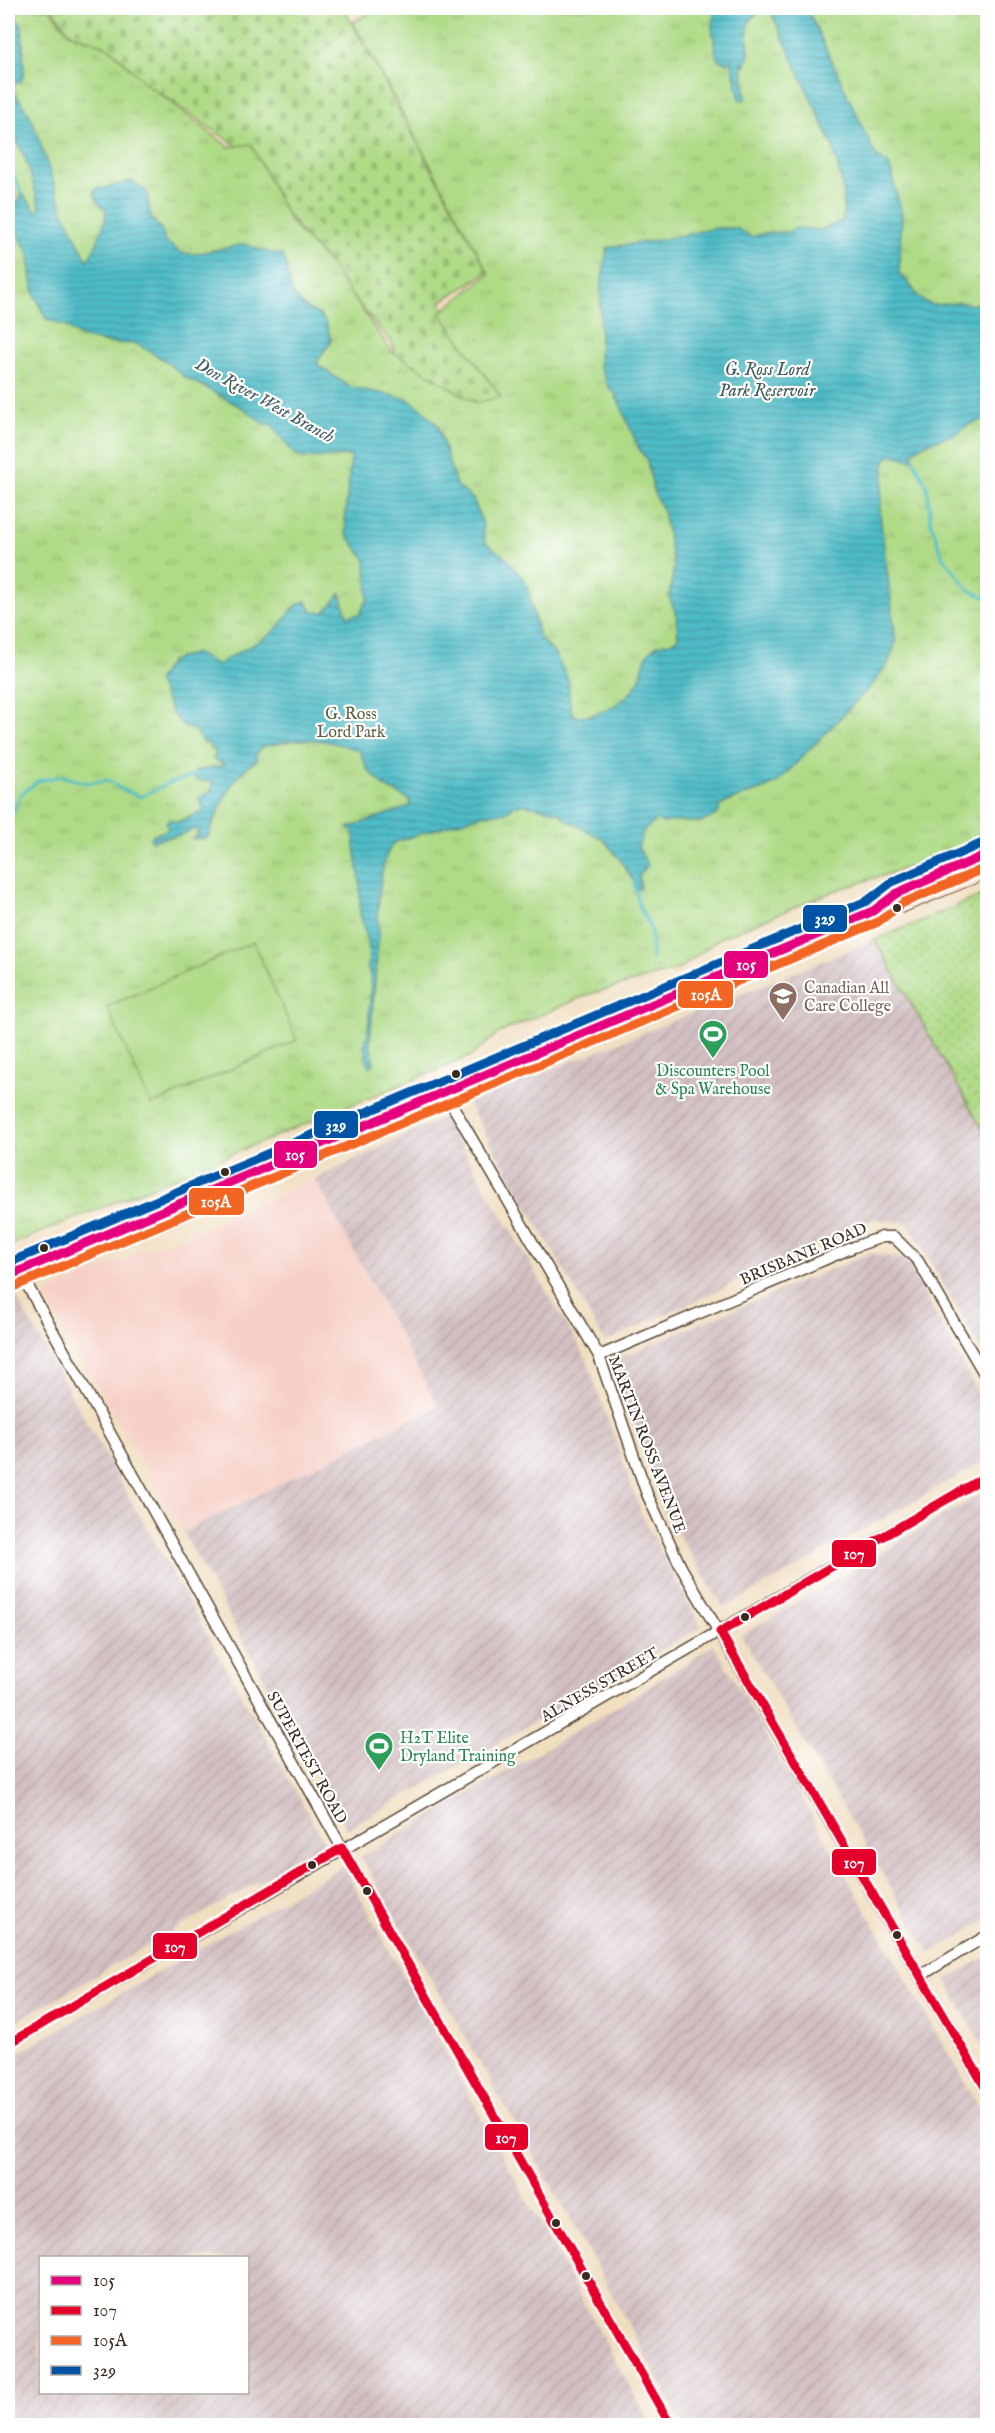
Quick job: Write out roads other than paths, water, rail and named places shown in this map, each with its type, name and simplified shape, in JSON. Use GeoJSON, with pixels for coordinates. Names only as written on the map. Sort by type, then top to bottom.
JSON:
{"type":"FeatureCollection","features":[{"type":"Feature","properties":{"kind":"main road"},"geometry":{"type":"LineString","coordinates":[[873,911],[897,892],[987,854]]}},
{"type":"Feature","properties":{"kind":"main road"},"geometry":{"type":"LineString","coordinates":[[12,1268],[873,911],[902,905],[987,870]]}},
{"type":"Feature","properties":{"kind":"street","name":"MARTIN ROSS AVENUE"},"geometry":{"type":"LineString","coordinates":[[443,1089],[599,1356],[662,1527],[681,1567],[987,2093]]}},
{"type":"Feature","properties":{"kind":"street","name":"BRISBANE ROAD"},"geometry":{"type":"LineString","coordinates":[[599,1356],[854,1247],[882,1237],[894,1237],[909,1249],[918,1261],[987,1380]]}},
{"type":"Feature","properties":{"kind":"street","name":"SUPERTEST ROAD"},"geometry":{"type":"LineString","coordinates":[[12,1268],[671,2426]]}},
{"type":"Feature","properties":{"kind":"street","name":"ALNESS STREET"},"geometry":{"type":"LineString","coordinates":[[8,2044],[987,1475]]}},
{"type":"Feature","properties":{"kind":"street"},"geometry":{"type":"LineString","coordinates":[[920,1976],[987,1935]]}},
{"type":"Feature","properties":{"kind":"water"},"geometry":{"type":"Polygon","coordinates":[[[715,8],[766,8],[755,15],[748,27],[749,54],[745,66],[742,60],[746,99],[740,100],[731,59],[727,63],[717,59],[712,28],[715,8]]]}},
{"type":"Feature","properties":{"kind":"water","name":"G. Ross Lord Park Reservoir"},"geometry":{"type":"Polygon","coordinates":[[[769,8],[807,8],[876,156],[889,165],[902,214],[899,274],[925,302],[930,304],[962,302],[972,305],[987,299],[987,419],[970,424],[956,434],[924,444],[913,452],[914,460],[891,455],[885,460],[880,514],[896,642],[888,664],[873,684],[778,782],[724,804],[719,807],[719,813],[703,821],[663,823],[657,820],[644,830],[638,847],[648,865],[639,876],[641,889],[638,889],[619,858],[603,839],[565,819],[559,812],[528,805],[515,805],[506,812],[481,815],[395,842],[386,858],[380,884],[379,931],[370,1044],[374,1064],[369,1067],[364,1047],[368,1031],[371,982],[368,966],[369,949],[360,913],[360,882],[353,832],[348,828],[410,806],[410,800],[385,787],[367,769],[360,751],[321,741],[289,741],[261,747],[256,755],[257,760],[242,772],[226,795],[207,838],[192,839],[198,834],[195,828],[179,835],[152,841],[150,839],[153,835],[166,831],[168,827],[166,823],[169,819],[178,822],[203,811],[199,797],[210,792],[214,782],[195,780],[195,771],[225,765],[213,759],[216,751],[211,749],[208,743],[202,742],[194,730],[183,726],[174,716],[157,681],[171,661],[195,653],[218,665],[272,633],[295,607],[306,601],[312,611],[325,612],[341,593],[347,616],[361,614],[368,599],[366,560],[346,534],[345,517],[351,456],[303,458],[292,452],[272,425],[263,423],[243,408],[183,376],[163,359],[137,344],[108,343],[80,337],[65,326],[46,319],[34,293],[28,252],[13,224],[13,203],[19,202],[21,192],[37,212],[40,208],[27,163],[8,120],[8,9],[22,25],[24,73],[21,82],[14,84],[12,88],[32,119],[63,210],[87,260],[97,244],[106,215],[106,210],[97,201],[94,190],[97,187],[105,188],[131,181],[147,192],[151,218],[161,229],[165,241],[181,253],[194,254],[245,244],[282,255],[297,299],[307,309],[321,316],[328,329],[331,341],[318,360],[318,365],[350,387],[408,399],[422,409],[438,426],[456,485],[473,499],[482,521],[485,542],[506,558],[526,582],[539,637],[555,654],[568,679],[570,706],[574,716],[583,716],[603,711],[629,694],[640,678],[650,651],[658,645],[678,638],[676,614],[669,596],[674,567],[663,511],[654,493],[647,460],[639,449],[615,393],[610,389],[599,366],[601,285],[607,248],[716,228],[736,228],[751,237],[765,233],[788,232],[795,228],[820,230],[843,221],[843,189],[833,146],[769,8]]]}},
{"type":"Feature","properties":{"kind":"waterway"},"geometry":{"type":"LineString","coordinates":[[8,162],[21,192]]}},
{"type":"Feature","properties":{"kind":"waterway"},"geometry":{"type":"LineString","coordinates":[[914,460],[927,486],[931,523],[943,557],[969,590],[988,599]]}},
{"type":"Feature","properties":{"kind":"waterway"},"geometry":{"type":"LineString","coordinates":[[8,818],[21,794],[38,781],[62,776],[86,783],[108,780],[121,789],[141,797],[169,783],[196,775]]}},
{"type":"Feature","properties":{"kind":"waterway"},"geometry":{"type":"LineString","coordinates":[[634,882],[639,905],[651,930],[652,960]]}},
{"type":"Feature","properties":{"kind":"place","name":"Canadian All Care College"},"geometry":{"type":"Point","coordinates":[783,1022]}},
{"type":"Feature","properties":{"kind":"place","name":"Discounters Pool & Spa Warehouse"},"geometry":{"type":"Point","coordinates":[713,1060]}},
{"type":"Feature","properties":{"kind":"place","name":"H2T Elite Dryland Training"},"geometry":{"type":"Point","coordinates":[379,1772]}},
{"type":"Feature","properties":{"kind":"water label","name":"Don River West Branch"},"geometry":{"type":"Point","coordinates":[265,400]}},
{"type":"Feature","properties":{"kind":"park label","name":"G. Ross Lord Park"},"geometry":{"type":"Point","coordinates":[351,722]}}]}
